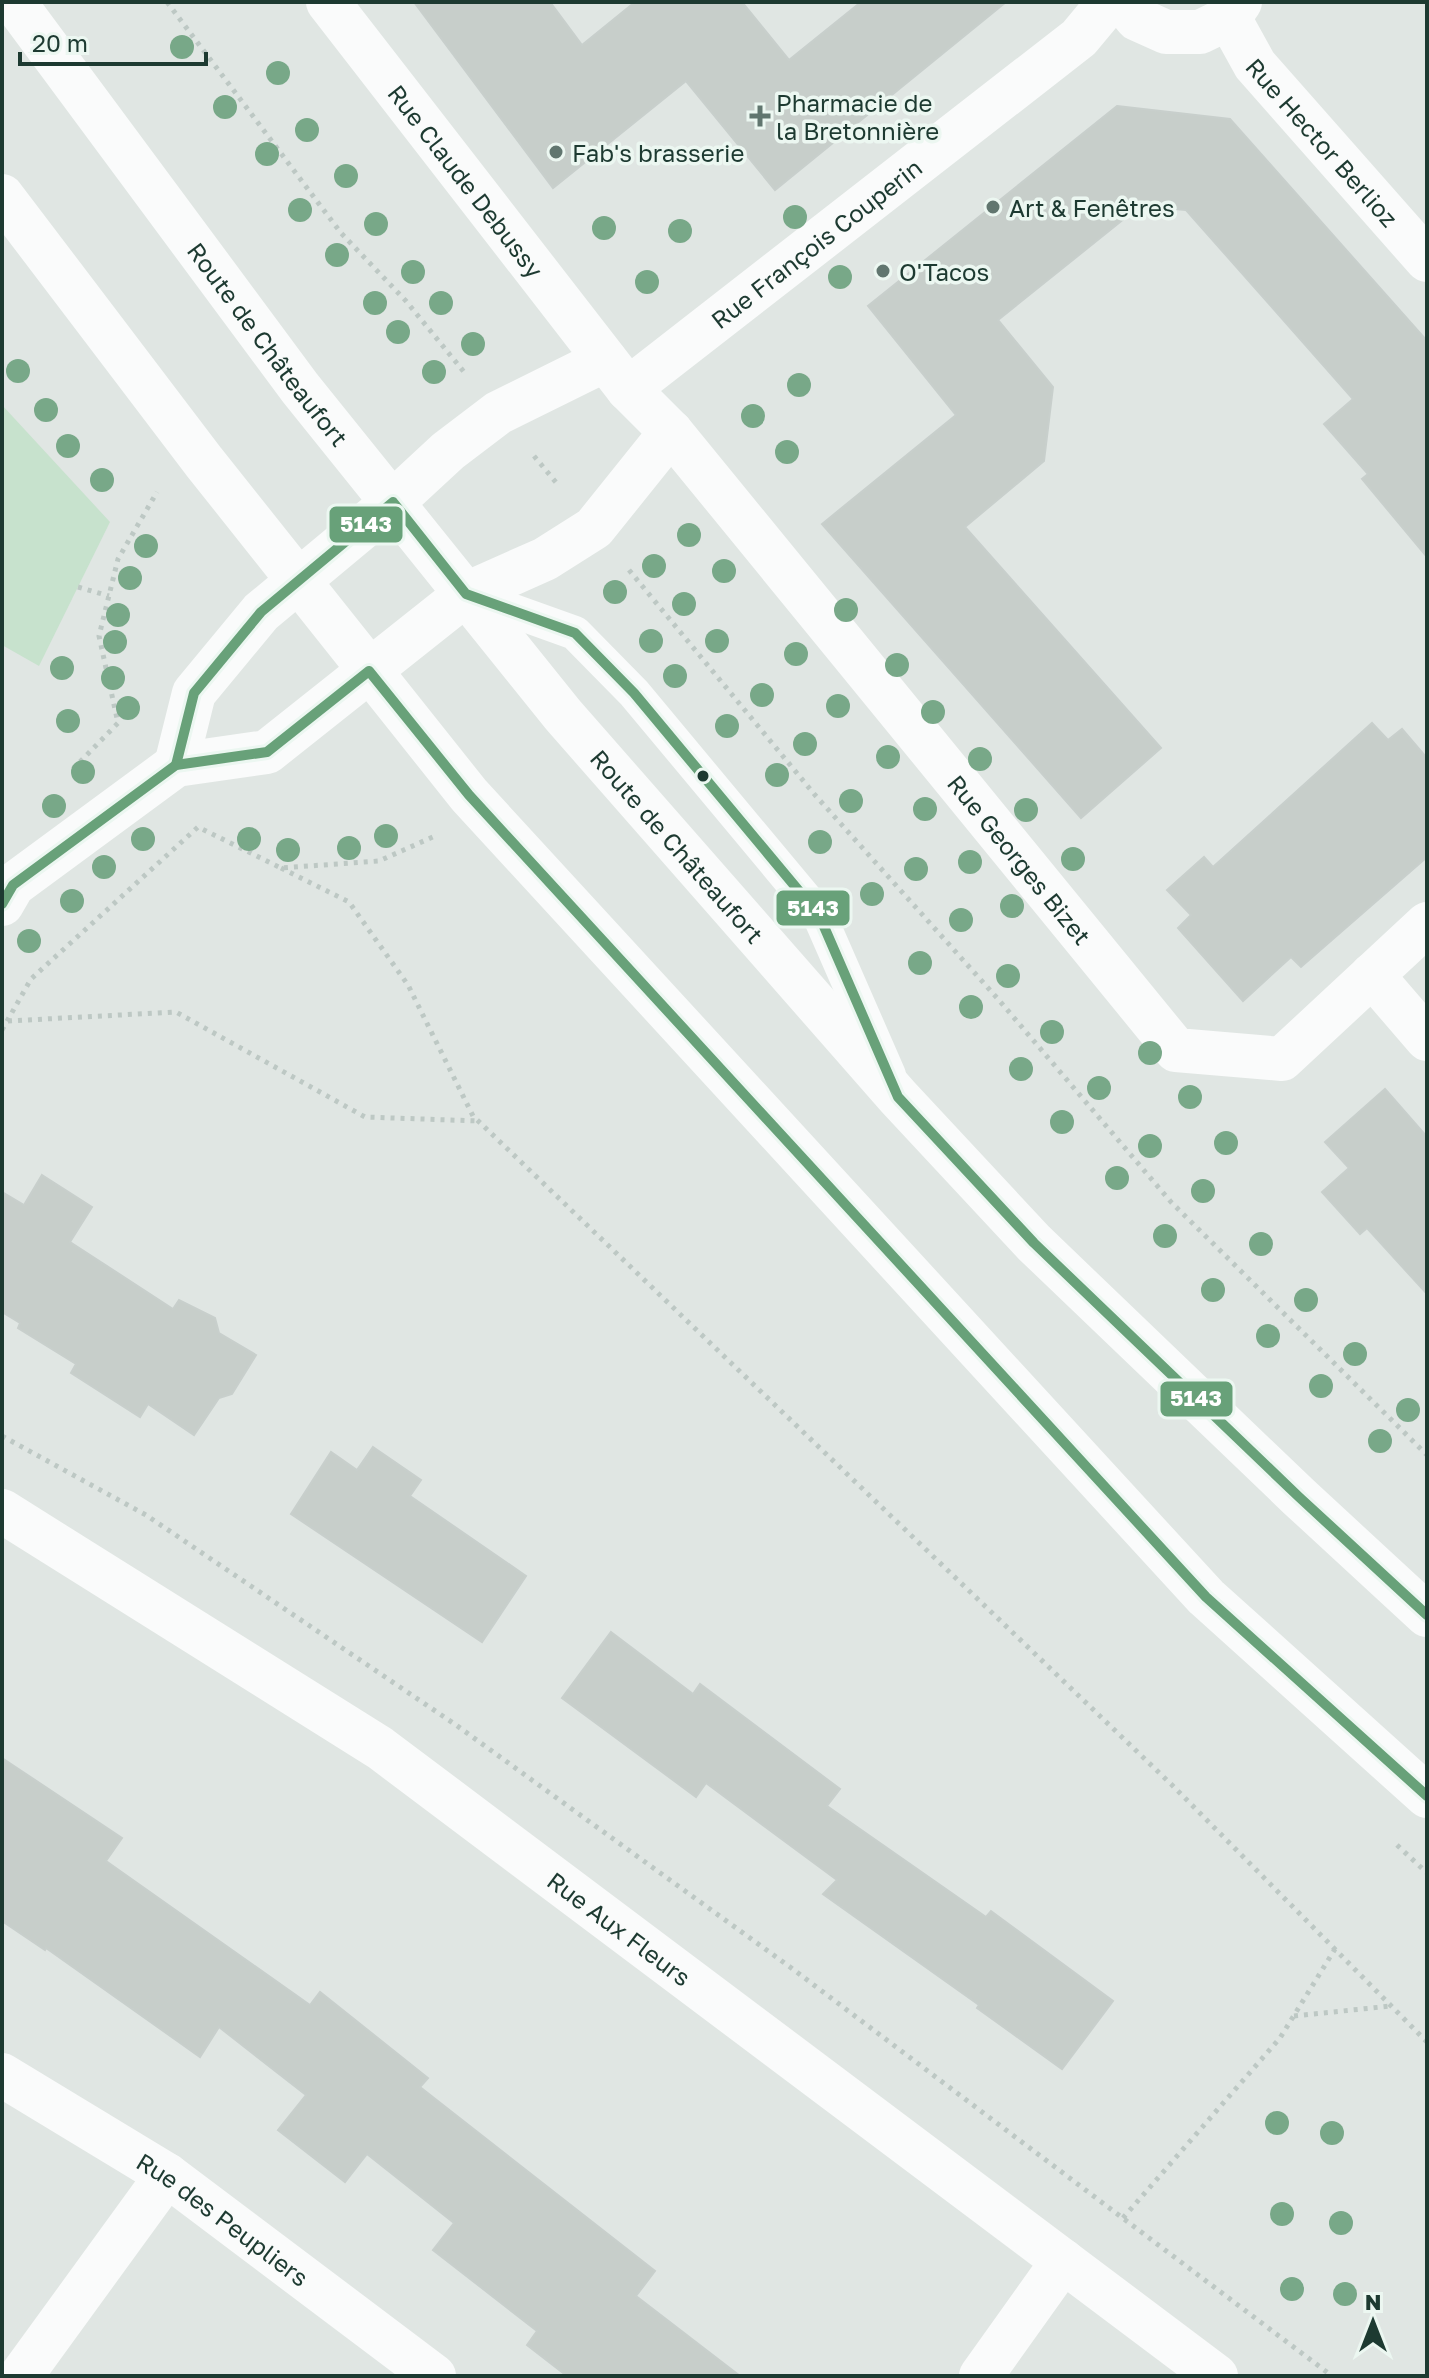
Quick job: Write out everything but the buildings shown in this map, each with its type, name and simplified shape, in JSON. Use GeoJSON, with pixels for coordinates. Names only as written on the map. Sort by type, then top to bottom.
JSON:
{"type":"FeatureCollection","features":[{"type":"Feature","properties":{"kind":"street","name":"Route de Châteaufort"},"geometry":{"type":"LineString","coordinates":[[14,2],[300,388],[563,715],[898,1097],[1034,1243],[1427,1615]]}},
{"type":"Feature","properties":{"kind":"street","name":"Rue Claude Debussy"},"geometry":{"type":"LineString","coordinates":[[328,2],[617,375],[671,432]]}},
{"type":"Feature","properties":{"kind":"street","name":"Rue François Couperin"},"geometry":{"type":"LineString","coordinates":[[176,765],[194,693],[261,612],[393,502],[448,451],[498,413],[617,375],[1079,38],[1109,2]]}},
{"type":"Feature","properties":{"kind":"street"},"geometry":{"type":"LineString","coordinates":[[1123,2],[1137,19],[1166,32],[1200,32],[1235,10]]}},
{"type":"Feature","properties":{"kind":"street","name":"Rue Hector Berlioz"},"geometry":{"type":"LineString","coordinates":[[1235,10],[1255,65],[1427,260]]}},
{"type":"Feature","properties":{"kind":"street"},"geometry":{"type":"LineString","coordinates":[[2,196],[298,581],[469,795],[1206,1597],[1427,1796]]}},
{"type":"Feature","properties":{"kind":"street"},"geometry":{"type":"LineString","coordinates":[[2,904],[13,885],[176,765],[267,752],[466,594],[545,559],[594,528],[671,432]]}},
{"type":"Feature","properties":{"kind":"street","name":"Rue Georges Bizet"},"geometry":{"type":"LineString","coordinates":[[671,432],[1176,1050],[1282,1059],[1427,924]]}},
{"type":"Feature","properties":{"kind":"street"},"geometry":{"type":"LineString","coordinates":[[1372,975],[1427,1039]]}},
{"type":"Feature","properties":{"kind":"street","name":"Rue Aux Fleurs"},"geometry":{"type":"LineString","coordinates":[[2,1511],[380,1748],[1216,2376]]}},
{"type":"Feature","properties":{"kind":"street","name":"Rue des Peupliers"},"geometry":{"type":"LineString","coordinates":[[2,2075],[167,2175],[434,2376]]}},
{"type":"Feature","properties":{"kind":"street"},"geometry":{"type":"LineString","coordinates":[[21,2376],[167,2175]]}},
{"type":"Feature","properties":{"kind":"street"},"geometry":{"type":"LineString","coordinates":[[981,2376],[1063,2261]]}},
{"type":"Feature","properties":{"kind":"lane"},"geometry":{"type":"LineString","coordinates":[[466,594],[575,633],[634,693],[819,915],[898,1097]]}},
{"type":"Feature","properties":{"kind":"path"},"geometry":{"type":"LineString","coordinates":[[167,2],[341,233],[406,301],[815,795],[998,999],[1171,1202],[1427,1455]]}},
{"type":"Feature","properties":{"kind":"path"},"geometry":{"type":"LineString","coordinates":[[65,776],[118,723],[99,636],[118,559],[159,488]]}},
{"type":"Feature","properties":{"kind":"path"},"geometry":{"type":"LineString","coordinates":[[78,587],[109,596]]}},
{"type":"Feature","properties":{"kind":"path"},"geometry":{"type":"LineString","coordinates":[[2,1030],[31,979],[198,827],[349,902],[408,985],[473,1116],[1172,1785],[1427,2042]]}},
{"type":"Feature","properties":{"kind":"path"},"geometry":{"type":"LineString","coordinates":[[281,868],[379,861],[436,836]]}},
{"type":"Feature","properties":{"kind":"path"},"geometry":{"type":"LineString","coordinates":[[7,1021],[176,1012],[365,1117],[479,1121]]}},
{"type":"Feature","properties":{"kind":"path"},"geometry":{"type":"LineString","coordinates":[[2,1436],[146,1515],[456,1725],[790,1967],[1332,2376]]}},
{"type":"Feature","properties":{"kind":"path"},"geometry":{"type":"LineString","coordinates":[[1123,2218],[1280,2038],[1335,1949]]}},
{"type":"Feature","properties":{"kind":"path"},"geometry":{"type":"LineString","coordinates":[[1293,2017],[1391,2006]]}},
{"type":"Feature","properties":{"kind":"green space"},"geometry":{"type":"Polygon","coordinates":[[[2,405],[110,522],[39,666],[2,645],[2,405]]]}},
{"type":"Feature","properties":{"kind":"transit line","name":"5143"},"geometry":{"type":"LineString","coordinates":[[176,765],[194,693],[261,612],[393,502],[466,594],[575,633],[634,693],[819,915],[898,1097],[1034,1243],[1427,1615]]}},
{"type":"Feature","properties":{"kind":"transit line","name":"5143"},"geometry":{"type":"LineString","coordinates":[[2,904],[13,885],[176,765],[267,752],[369,671],[469,795],[1206,1597],[1427,1796]]}},
{"type":"Feature","properties":{"kind":"place","name":"Pharmacie de la Bretonnière"},"geometry":{"type":"Point","coordinates":[760,116]}},
{"type":"Feature","properties":{"kind":"place","name":"Fab's brasserie"},"geometry":{"type":"Point","coordinates":[556,152]}},
{"type":"Feature","properties":{"kind":"place","name":"Art & Fenêtres"},"geometry":{"type":"Point","coordinates":[993,207]}},
{"type":"Feature","properties":{"kind":"place","name":"O'Tacos"},"geometry":{"type":"Point","coordinates":[883,271]}}]}
